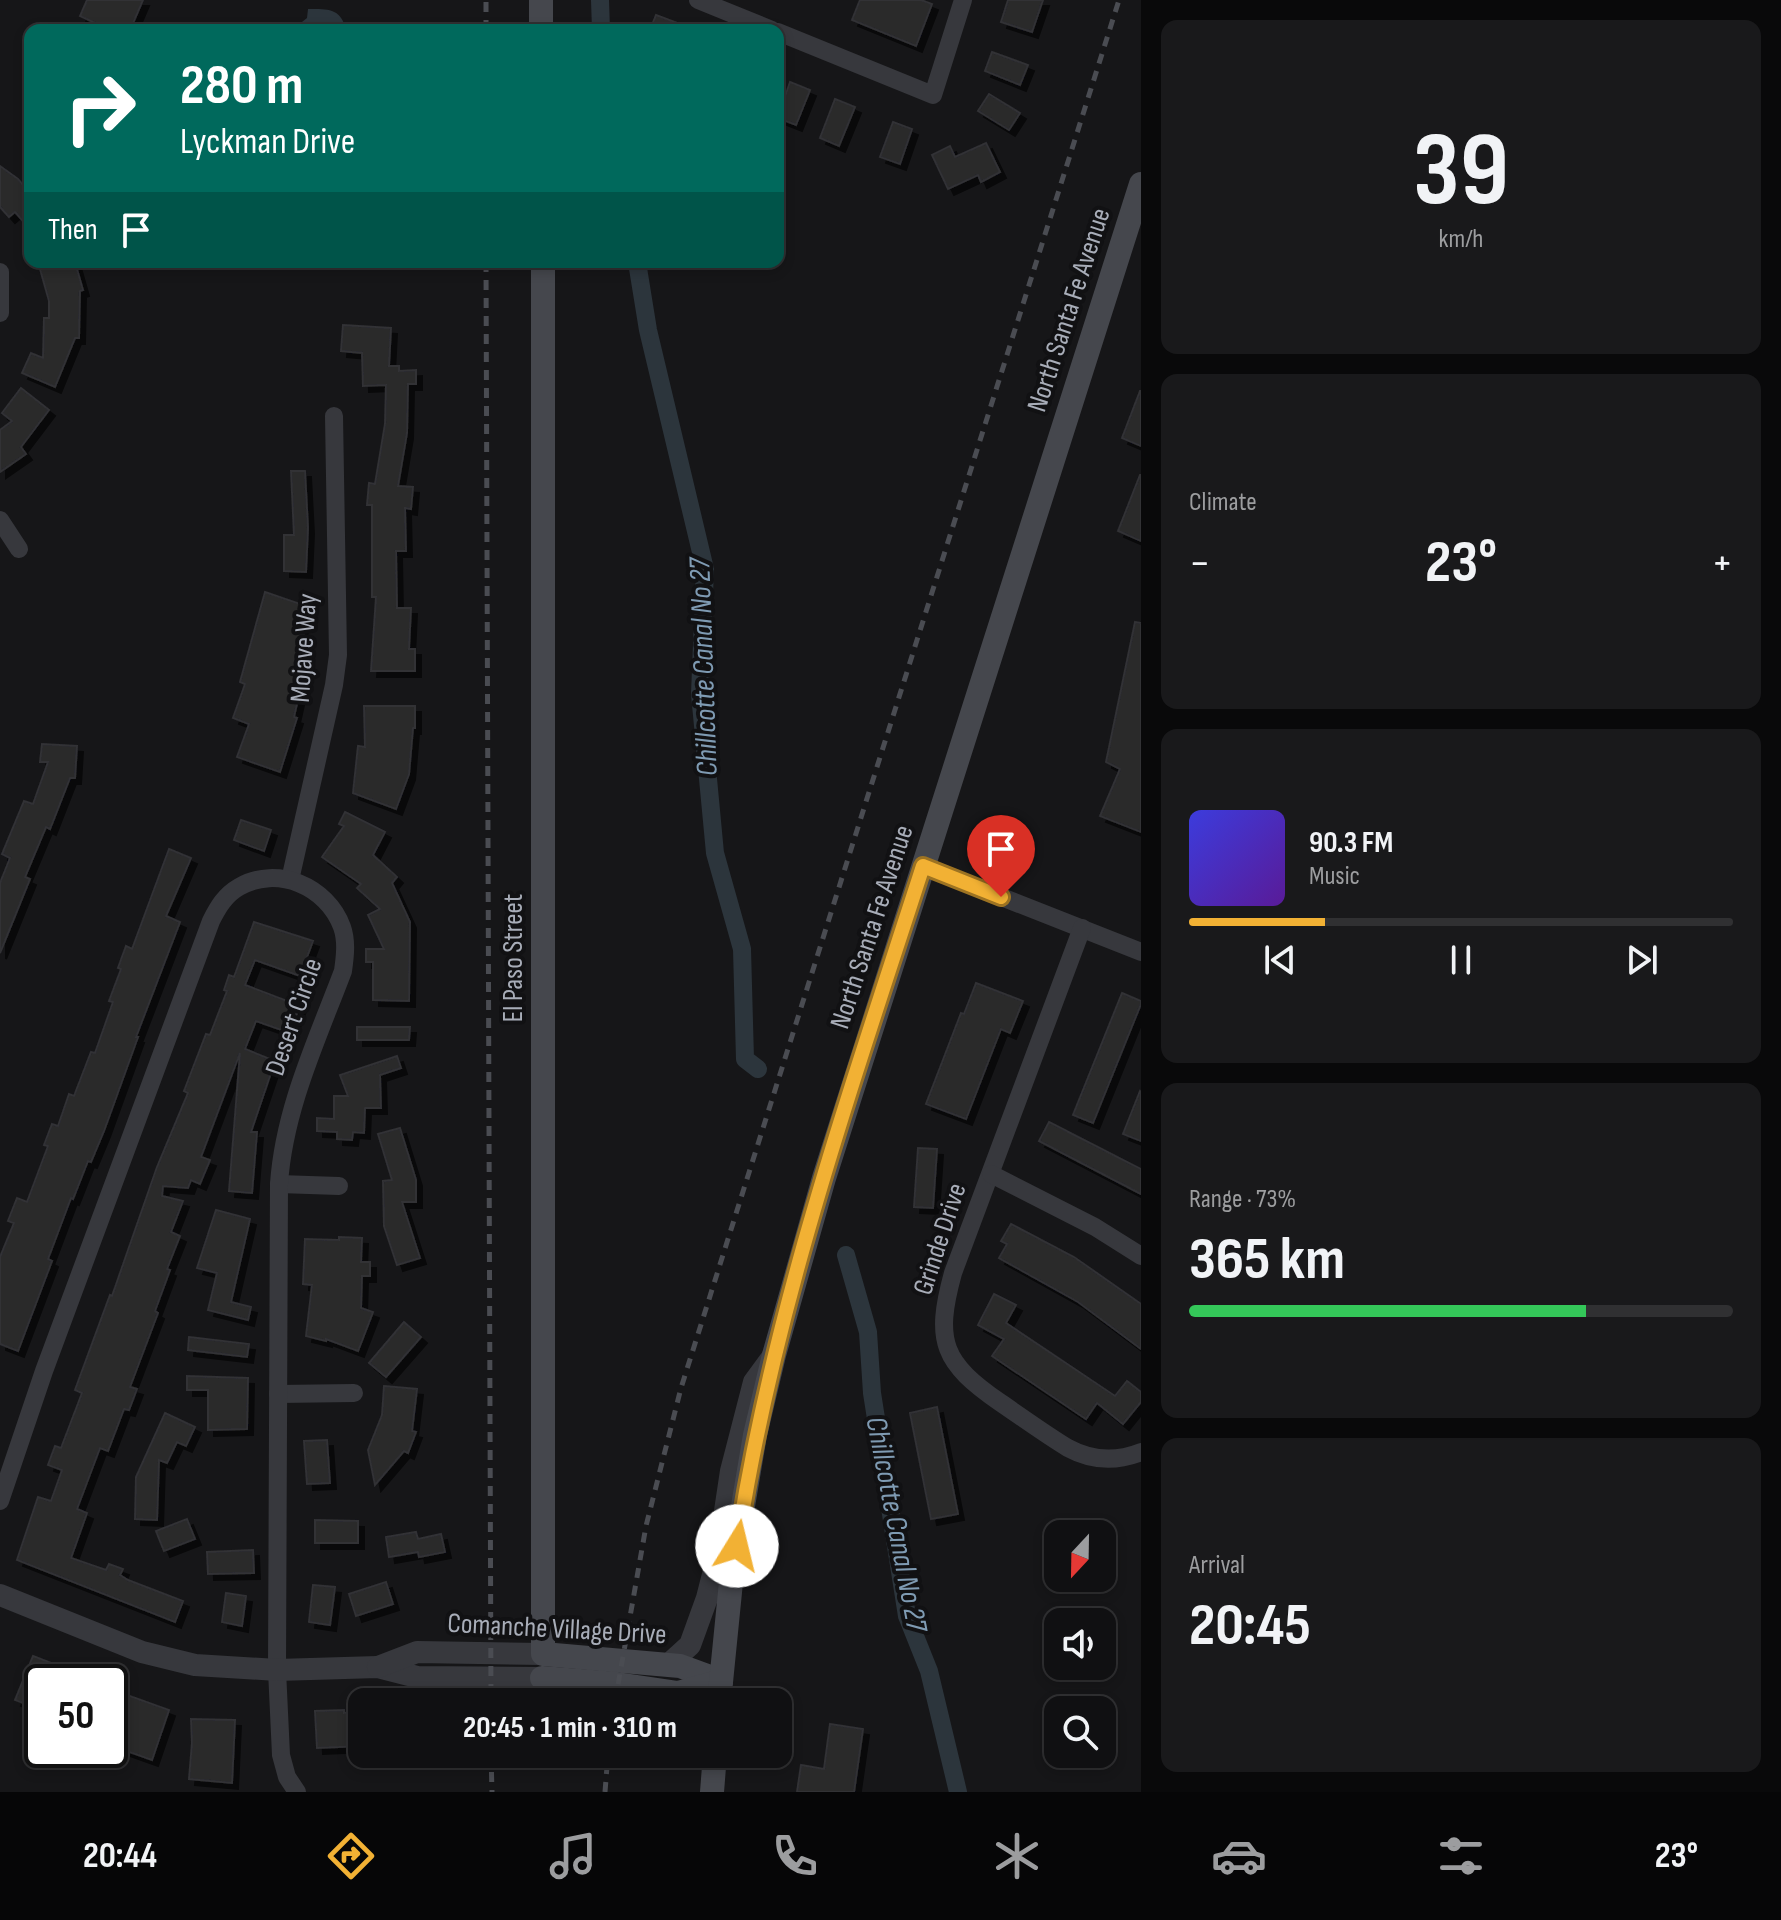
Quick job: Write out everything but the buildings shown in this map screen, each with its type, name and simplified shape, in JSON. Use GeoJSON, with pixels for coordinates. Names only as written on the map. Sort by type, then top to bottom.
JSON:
{"type":"FeatureCollection","features":[{"type":"Feature","properties":{"kind":"main road"},"geometry":{"type":"LineString","coordinates":[[541,0],[541,24]]}},
{"type":"Feature","properties":{"kind":"main road","name":"North Santa Fe Avenue"},"geometry":{"type":"LineString","coordinates":[[720,1688],[731,1582],[745,1490],[774,1355],[824,1178],[1141,184]]}},
{"type":"Feature","properties":{"kind":"main road","name":"El Paso Street"},"geometry":{"type":"LineString","coordinates":[[542,1666],[543,268]]}},
{"type":"Feature","properties":{"kind":"main road","name":"Comanche Village Drive"},"geometry":{"type":"LineString","coordinates":[[542,1666],[680,1666],[714,1688]]}},
{"type":"Feature","properties":{"kind":"main road","name":"Comanche Village Drive"},"geometry":{"type":"LineString","coordinates":[[542,1666],[644,1688]]}},
{"type":"Feature","properties":{"kind":"main road"},"geometry":{"type":"LineString","coordinates":[[712,1792],[714,1768]]}},
{"type":"Feature","properties":{"kind":"street"},"geometry":{"type":"LineString","coordinates":[[698,0],[757,24]]}},
{"type":"Feature","properties":{"kind":"street"},"geometry":{"type":"LineString","coordinates":[[784,34],[933,95],[963,0]]}},
{"type":"Feature","properties":{"kind":"street"},"geometry":{"type":"LineString","coordinates":[[0,272],[0,313]]}},
{"type":"Feature","properties":{"kind":"street","name":"Mojave Way"},"geometry":{"type":"LineString","coordinates":[[290,880],[338,655],[334,416]]}},
{"type":"Feature","properties":{"kind":"street"},"geometry":{"type":"LineString","coordinates":[[0,520],[19,549]]}},
{"type":"Feature","properties":{"kind":"street"},"geometry":{"type":"LineString","coordinates":[[923,866],[1141,952]]}},
{"type":"Feature","properties":{"kind":"street"},"geometry":{"type":"LineString","coordinates":[[0,1501],[44,1371],[211,921],[221,902],[238,888],[261,878],[290,880]]}},
{"type":"Feature","properties":{"kind":"street","name":"Desert Circle"},"geometry":{"type":"LineString","coordinates":[[290,880],[311,888],[330,906],[342,927],[345,949],[343,971],[288,1122],[279,1184],[277,1670],[281,1755],[287,1777],[297,1792]]}},
{"type":"Feature","properties":{"kind":"street","name":"Grinde Drive"},"geometry":{"type":"LineString","coordinates":[[1082,928],[953,1273],[944,1310],[947,1347],[963,1375],[1082,1456],[1111,1460],[1141,1452]]}},
{"type":"Feature","properties":{"kind":"street"},"geometry":{"type":"LineString","coordinates":[[991,1174],[1095,1227],[1141,1256]]}},
{"type":"Feature","properties":{"kind":"street"},"geometry":{"type":"LineString","coordinates":[[279,1184],[339,1186]]}},
{"type":"Feature","properties":{"kind":"street"},"geometry":{"type":"LineString","coordinates":[[668,1665],[690,1645],[707,1598],[719,1551],[731,1471],[754,1382],[774,1355]]}},
{"type":"Feature","properties":{"kind":"street"},"geometry":{"type":"LineString","coordinates":[[278,1394],[354,1393]]}},
{"type":"Feature","properties":{"kind":"street","name":"Comanche Village Drive"},"geometry":{"type":"LineString","coordinates":[[0,1595],[142,1652],[195,1665],[277,1670],[378,1667],[417,1652],[542,1666]]}},
{"type":"Feature","properties":{"kind":"shaded area"},"geometry":{"type":"Polygon","coordinates":[[[308,9],[327,10],[341,17],[344,24],[300,24],[307,18],[308,9]]]}},
{"type":"Feature","properties":{"kind":"waterway","name":"Chillcotte Canal No 27"},"geometry":{"type":"LineString","coordinates":[[600,0],[601,24]]}},
{"type":"Feature","properties":{"kind":"waterway","name":"Chillcotte Canal No 27"},"geometry":{"type":"LineString","coordinates":[[638,268],[648,330],[705,569],[700,694],[715,853],[742,949],[745,1059],[758,1069]]}},
{"type":"Feature","properties":{"kind":"waterway","name":"Chillcotte Canal No 27"},"geometry":{"type":"LineString","coordinates":[[846,1255],[868,1332],[872,1393],[907,1616],[929,1671],[958,1792]]}},
{"type":"Feature","properties":{"kind":"railway"},"geometry":{"type":"LineString","coordinates":[[486,0],[486,24]]}},
{"type":"Feature","properties":{"kind":"railway"},"geometry":{"type":"LineString","coordinates":[[617,1688],[646,1526],[681,1388],[1119,0]]}},
{"type":"Feature","properties":{"kind":"railway"},"geometry":{"type":"LineString","coordinates":[[486,268],[491,1688]]}},
{"type":"Feature","properties":{"kind":"railway"},"geometry":{"type":"LineString","coordinates":[[491,1768],[492,1792]]}},
{"type":"Feature","properties":{"kind":"railway"},"geometry":{"type":"LineString","coordinates":[[605,1792],[607,1768]]}},
{"type":"Feature","properties":{"kind":"route"},"geometry":{"type":"LineString","coordinates":[[737,1546],[755,1435],[774,1355],[824,1178],[923,866],[1001,897]]}}]}
